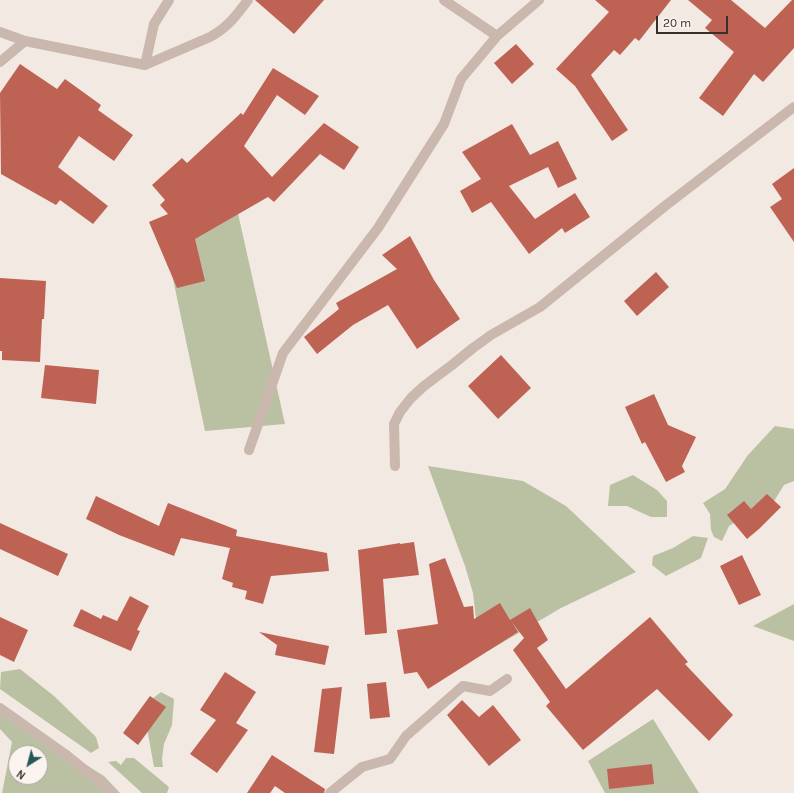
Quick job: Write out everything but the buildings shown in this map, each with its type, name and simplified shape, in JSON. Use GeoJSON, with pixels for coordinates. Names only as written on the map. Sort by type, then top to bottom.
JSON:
{"type":"FeatureCollection","features":[{"type":"Feature","properties":{"kind":"street"},"geometry":{"type":"LineString","coordinates":[[145,65],[154,24],[168,0]]}},
{"type":"Feature","properties":{"kind":"street"},"geometry":{"type":"LineString","coordinates":[[0,32],[25,40],[145,65],[210,37],[220,31],[233,20],[248,0]]}},
{"type":"Feature","properties":{"kind":"street"},"geometry":{"type":"LineString","coordinates":[[444,0],[496,36]]}},
{"type":"Feature","properties":{"kind":"street"},"geometry":{"type":"LineString","coordinates":[[249,450],[283,353],[378,228],[444,124],[461,80],[496,36],[538,0]]}},
{"type":"Feature","properties":{"kind":"street"},"geometry":{"type":"LineString","coordinates":[[0,62],[25,40]]}},
{"type":"Feature","properties":{"kind":"street"},"geometry":{"type":"LineString","coordinates":[[395,466],[394,424],[400,412],[411,398],[424,386],[491,335],[540,308],[665,206],[794,107]]}},
{"type":"Feature","properties":{"kind":"street"},"geometry":{"type":"LineString","coordinates":[[330,793],[362,767],[390,759],[406,736],[464,686],[490,691],[507,679]]}},
{"type":"Feature","properties":{"kind":"street"},"geometry":{"type":"LineString","coordinates":[[0,708],[65,754],[113,793]]}},
{"type":"Feature","properties":{"kind":"green space"},"geometry":{"type":"Polygon","coordinates":[[[233,191],[285,424],[205,431],[161,222],[233,191]]]}},
{"type":"Feature","properties":{"kind":"green space"},"geometry":{"type":"Polygon","coordinates":[[[775,426],[794,429],[794,481],[784,485],[771,506],[745,516],[729,526],[722,541],[714,537],[711,530],[710,514],[703,503],[725,489],[748,455],[775,426]]]}},
{"type":"Feature","properties":{"kind":"green space"},"geometry":{"type":"Polygon","coordinates":[[[428,466],[523,481],[566,506],[636,572],[561,608],[488,651],[476,619],[473,593],[465,566],[428,466]]]}},
{"type":"Feature","properties":{"kind":"green space"},"geometry":{"type":"Polygon","coordinates":[[[633,475],[657,490],[667,501],[667,517],[651,517],[627,506],[608,506],[610,485],[633,475]]]}},
{"type":"Feature","properties":{"kind":"green space"},"geometry":{"type":"Polygon","coordinates":[[[693,536],[708,538],[701,558],[666,576],[652,565],[653,556],[673,548],[693,536]]]}},
{"type":"Feature","properties":{"kind":"green space"},"geometry":{"type":"Polygon","coordinates":[[[794,604],[794,641],[753,626],[794,604]]]}},
{"type":"Feature","properties":{"kind":"green space"},"geometry":{"type":"Polygon","coordinates":[[[20,669],[54,696],[96,737],[99,748],[91,753],[0,689],[1,672],[20,669]]]}},
{"type":"Feature","properties":{"kind":"green space"},"geometry":{"type":"Polygon","coordinates":[[[161,692],[174,699],[172,725],[164,744],[162,759],[163,767],[154,767],[143,706],[161,692]]]}},
{"type":"Feature","properties":{"kind":"green space"},"geometry":{"type":"Polygon","coordinates":[[[0,708],[35,733],[104,776],[120,793],[2,793],[8,762],[8,785],[48,785],[48,745],[11,745],[12,742],[0,729],[0,708]]]}},
{"type":"Feature","properties":{"kind":"green space"},"geometry":{"type":"Polygon","coordinates":[[[653,719],[699,793],[605,793],[588,761],[653,719]]]}},
{"type":"Feature","properties":{"kind":"green space"},"geometry":{"type":"Polygon","coordinates":[[[126,758],[134,758],[169,787],[167,793],[142,793],[108,762],[116,761],[121,765],[126,758]]]}}]}
